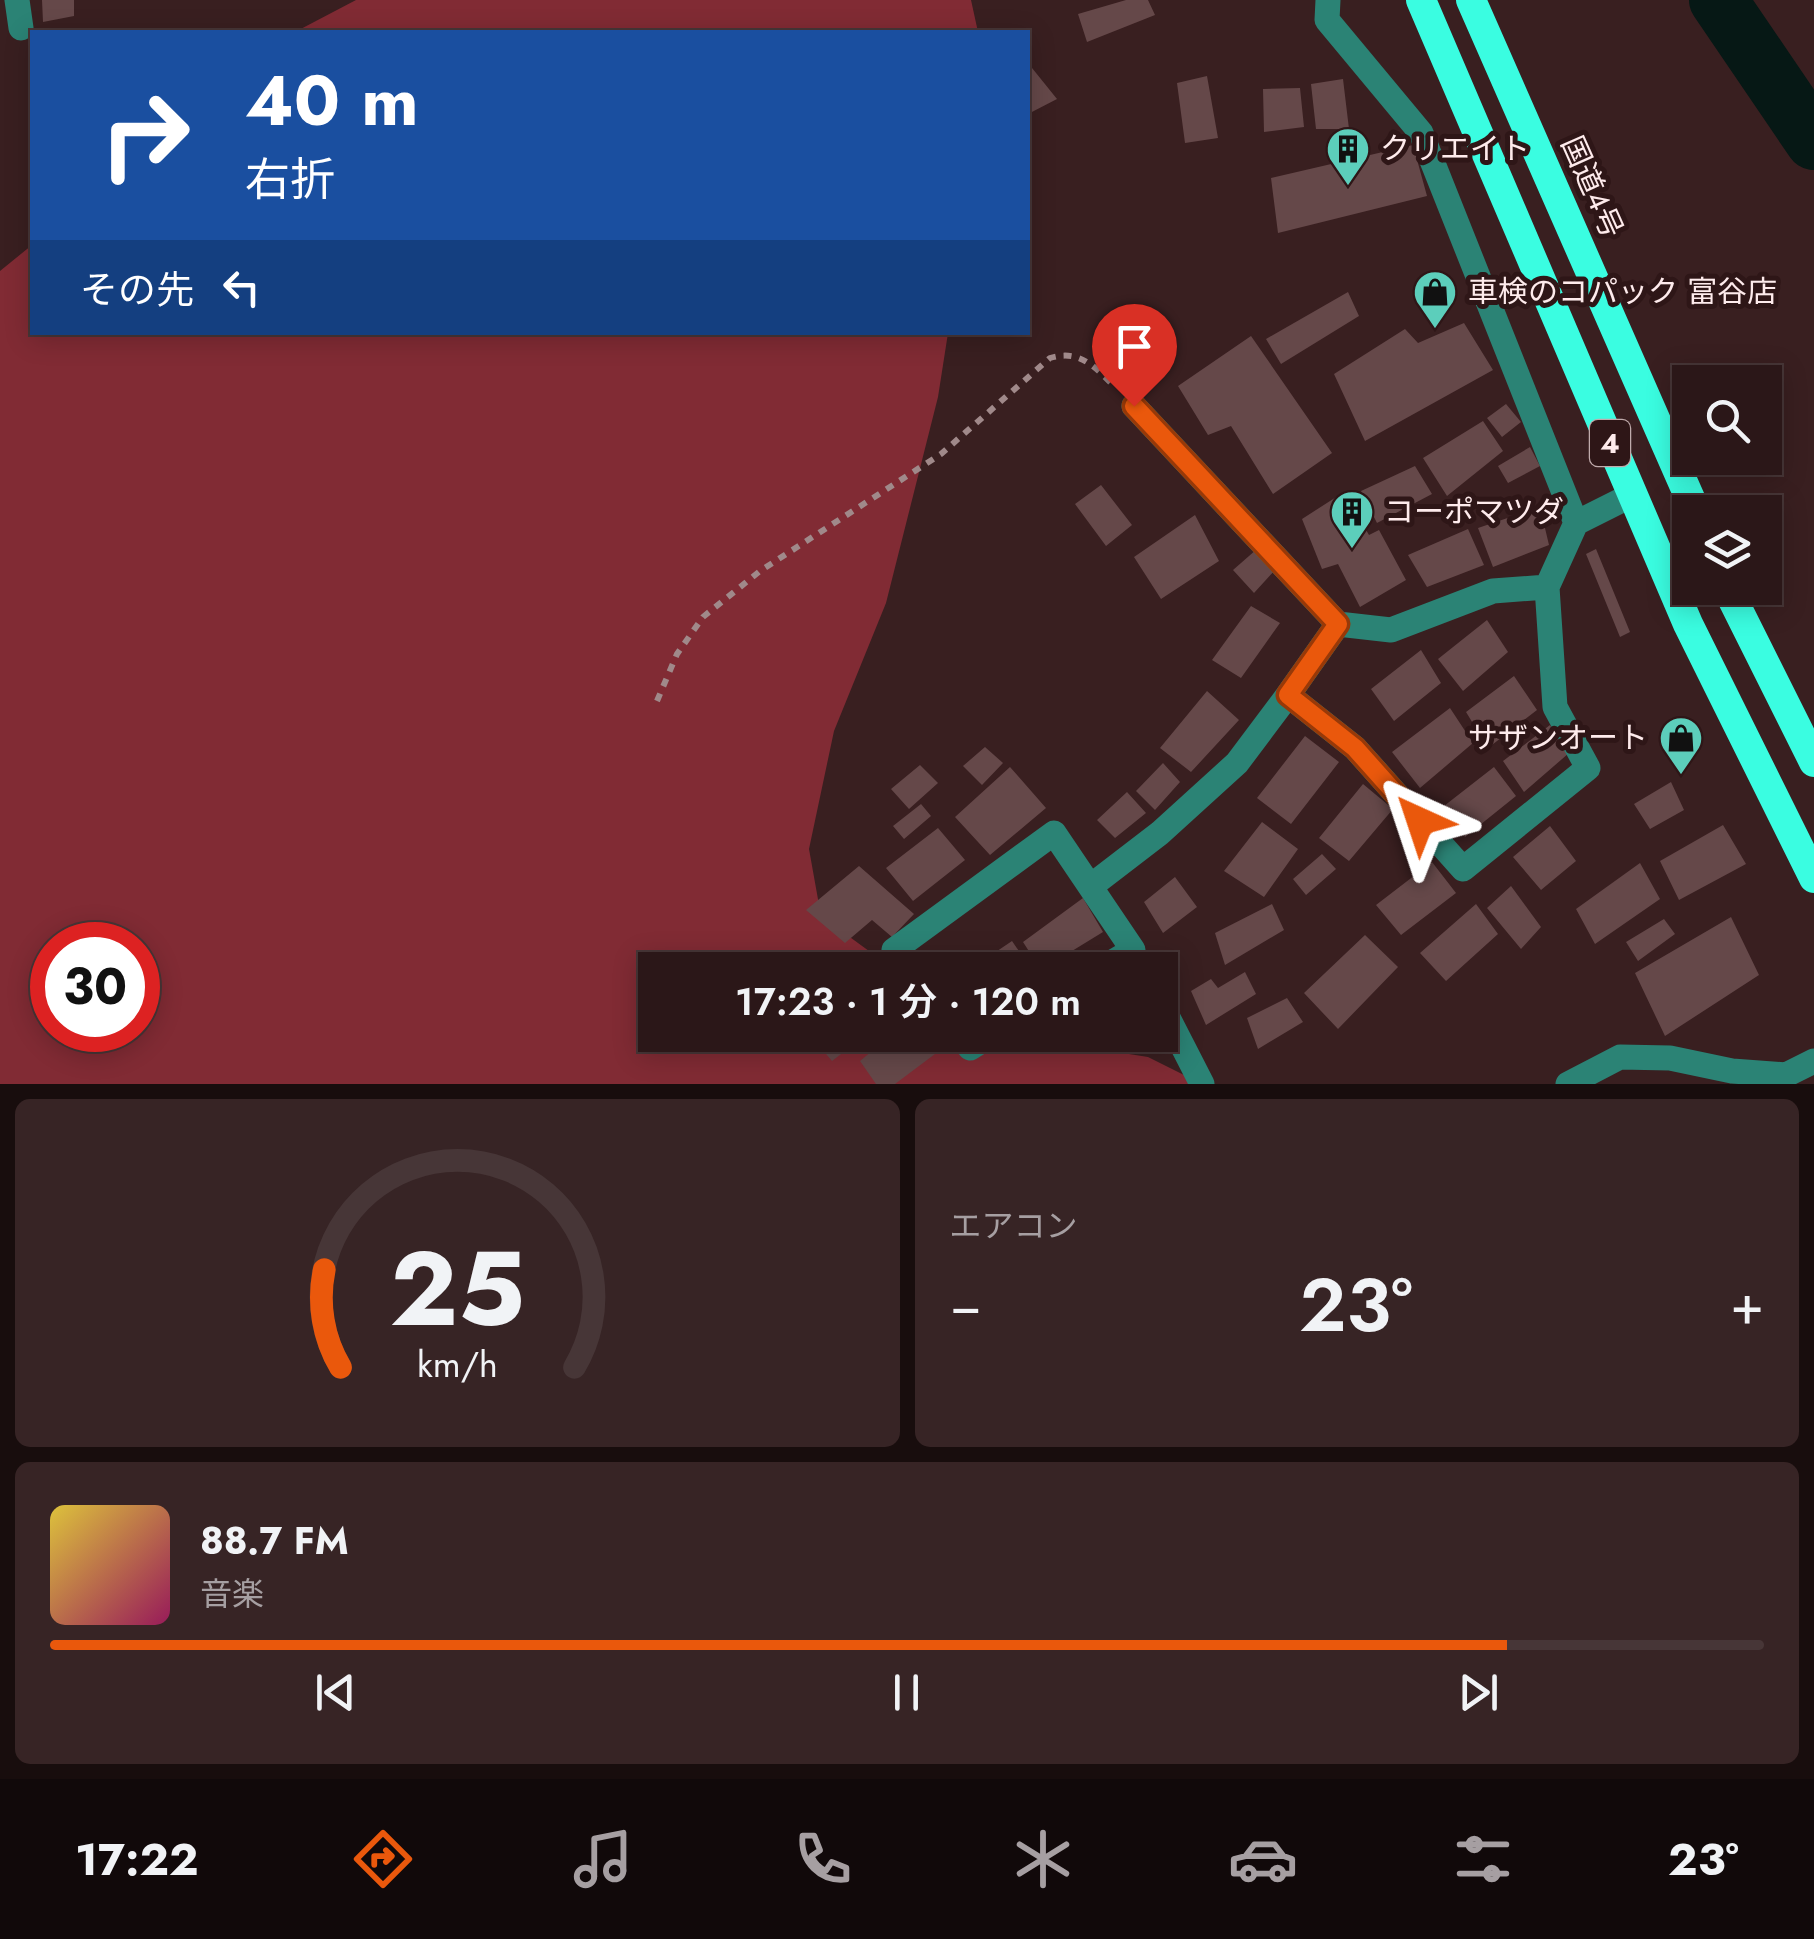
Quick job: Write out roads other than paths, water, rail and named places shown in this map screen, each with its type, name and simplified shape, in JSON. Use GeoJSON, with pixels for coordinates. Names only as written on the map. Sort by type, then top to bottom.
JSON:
{"type":"FeatureCollection","features":[{"type":"Feature","properties":{"kind":"highway","name":"4"},"geometry":{"type":"LineString","coordinates":[[1421,0],[1688,624],[1814,878]]}},
{"type":"Feature","properties":{"kind":"highway","name":"国道4号"},"geometry":{"type":"LineString","coordinates":[[1470,0],[1688,495]]}},
{"type":"Feature","properties":{"kind":"highway"},"geometry":{"type":"LineString","coordinates":[[1736,605],[1814,762]]}},
{"type":"Feature","properties":{"kind":"street"},"geometry":{"type":"LineString","coordinates":[[18,0],[21,28]]}},
{"type":"Feature","properties":{"kind":"street"},"geometry":{"type":"LineString","coordinates":[[1328,0],[1327,20],[1420,133],[1576,523]]}},
{"type":"Feature","properties":{"kind":"street"},"geometry":{"type":"LineString","coordinates":[[1134,406],[1338,624],[1392,630],[1493,591],[1547,587]]}},
{"type":"Feature","properties":{"kind":"street"},"geometry":{"type":"LineString","coordinates":[[1288,695],[1355,748],[1463,870],[1588,768],[1555,708],[1547,587],[1576,523],[1632,494]]}},
{"type":"Feature","properties":{"kind":"street"},"geometry":{"type":"LineString","coordinates":[[1091,886],[1160,833],[1237,763],[1338,624]]}},
{"type":"Feature","properties":{"kind":"street"},"geometry":{"type":"LineString","coordinates":[[896,952],[1054,833],[1133,952]]}},
{"type":"Feature","properties":{"kind":"street"},"geometry":{"type":"LineString","coordinates":[[1178,1037],[1202,1084]]}},
{"type":"Feature","properties":{"kind":"street"},"geometry":{"type":"LineString","coordinates":[[1568,1084],[1620,1057],[1670,1058],[1732,1071],[1786,1075],[1814,1061]]}},
{"type":"Feature","properties":{"kind":"waterway"},"geometry":{"type":"LineString","coordinates":[[1718,0],[1814,141]]}},
{"type":"Feature","properties":{"kind":"place","name":"クリエイト"},"geometry":{"type":"Point","coordinates":[1348,187]}},
{"type":"Feature","properties":{"kind":"place","name":"車検のコパック 富谷店"},"geometry":{"type":"Point","coordinates":[1435,330]}},
{"type":"Feature","properties":{"kind":"place","name":"コーポマツダ"},"geometry":{"type":"Point","coordinates":[1352,550]}},
{"type":"Feature","properties":{"kind":"place","name":"サザンオート"},"geometry":{"type":"Point","coordinates":[1681,776]}}]}
